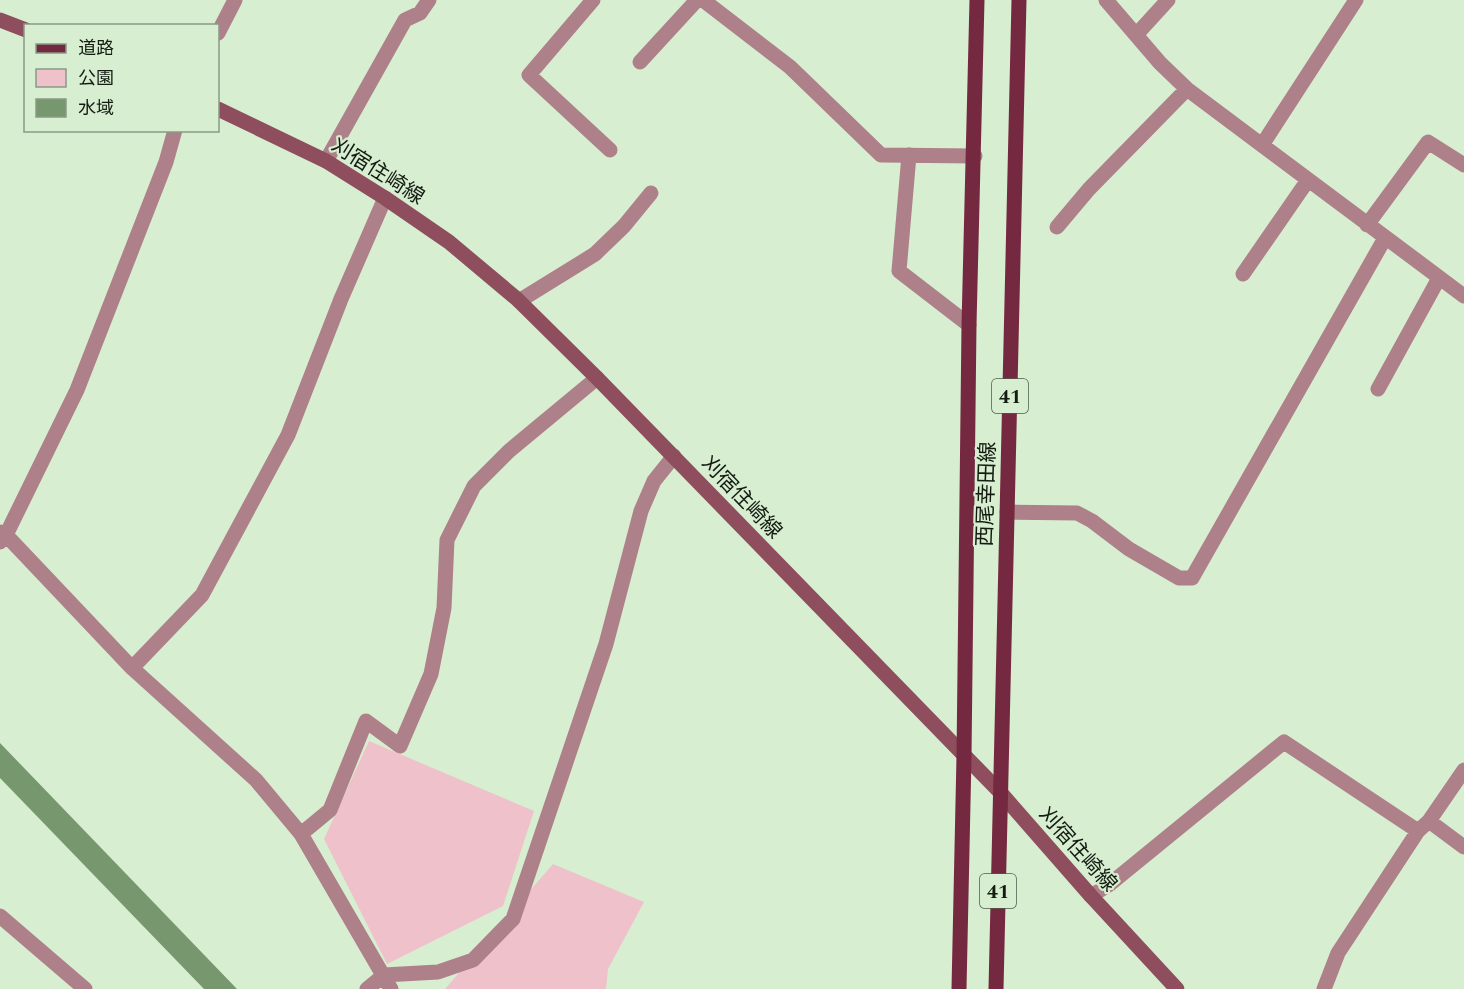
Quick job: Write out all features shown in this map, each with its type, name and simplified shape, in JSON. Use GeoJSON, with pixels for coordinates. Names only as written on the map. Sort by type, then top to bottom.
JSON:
{"type":"FeatureCollection","features":[{"type":"Feature","properties":{"kind":"main road","name":"西尾幸田線"},"geometry":{"type":"LineString","coordinates":[[959,989],[969,325],[975,156],[977,0]]}},
{"type":"Feature","properties":{"kind":"main road","name":"西尾幸田線"},"geometry":{"type":"LineString","coordinates":[[996,989],[1019,0]]}},
{"type":"Feature","properties":{"kind":"main road"},"geometry":{"type":"LineString","coordinates":[[0,20],[24,29]]}},
{"type":"Feature","properties":{"kind":"main road","name":"刈宿住崎線"},"geometry":{"type":"LineString","coordinates":[[219,109],[326,161],[385,198],[449,242],[519,301],[674,456],[1000,792],[1091,896],[1177,989]]}},
{"type":"Feature","properties":{"kind":"street"},"geometry":{"type":"LineString","coordinates":[[219,31],[235,0]]}},
{"type":"Feature","properties":{"kind":"street"},"geometry":{"type":"LineString","coordinates":[[326,161],[405,20],[420,13],[429,0]]}},
{"type":"Feature","properties":{"kind":"street"},"geometry":{"type":"LineString","coordinates":[[593,0],[529,75],[610,150]]}},
{"type":"Feature","properties":{"kind":"street"},"geometry":{"type":"LineString","coordinates":[[640,62],[697,0]]}},
{"type":"Feature","properties":{"kind":"street"},"geometry":{"type":"LineString","coordinates":[[703,0],[790,67],[881,155],[975,156]]}},
{"type":"Feature","properties":{"kind":"street"},"geometry":{"type":"LineString","coordinates":[[1106,0],[1160,63],[1187,89],[1464,296]]}},
{"type":"Feature","properties":{"kind":"street"},"geometry":{"type":"LineString","coordinates":[[1136,35],[1168,0]]}},
{"type":"Feature","properties":{"kind":"street"},"geometry":{"type":"LineString","coordinates":[[1262,145],[1356,0]]}},
{"type":"Feature","properties":{"kind":"street"},"geometry":{"type":"LineString","coordinates":[[1057,227],[1089,189],[1187,89]]}},
{"type":"Feature","properties":{"kind":"street"},"geometry":{"type":"LineString","coordinates":[[174,132],[166,162],[77,390],[2,536],[132,668],[256,780],[301,834],[388,982]]}},
{"type":"Feature","properties":{"kind":"street"},"geometry":{"type":"LineString","coordinates":[[1367,225],[1428,142],[1464,165]]}},
{"type":"Feature","properties":{"kind":"street"},"geometry":{"type":"LineString","coordinates":[[909,155],[899,271],[969,325]]}},
{"type":"Feature","properties":{"kind":"street"},"geometry":{"type":"LineString","coordinates":[[1242,274],[1308,180]]}},
{"type":"Feature","properties":{"kind":"street"},"geometry":{"type":"LineString","coordinates":[[519,301],[595,254],[624,226],[651,193]]}},
{"type":"Feature","properties":{"kind":"street"},"geometry":{"type":"LineString","coordinates":[[132,668],[202,595],[288,435],[341,299],[385,198]]}},
{"type":"Feature","properties":{"kind":"street"},"geometry":{"type":"LineString","coordinates":[[1008,512],[1077,513],[1092,521],[1129,549],[1179,578],[1192,578],[1384,238]]}},
{"type":"Feature","properties":{"kind":"street"},"geometry":{"type":"LineString","coordinates":[[1378,389],[1439,278]]}},
{"type":"Feature","properties":{"kind":"street"},"geometry":{"type":"LineString","coordinates":[[301,834],[330,810],[366,721],[400,746],[431,674],[444,608],[447,540],[474,486],[509,451],[597,378]]}},
{"type":"Feature","properties":{"kind":"street"},"geometry":{"type":"LineString","coordinates":[[367,989],[388,982],[438,972],[473,960],[513,919],[606,644],[641,511],[654,481],[674,456]]}},
{"type":"Feature","properties":{"kind":"street"},"geometry":{"type":"LineString","coordinates":[[1091,896],[1110,884],[1284,742],[1424,826],[1464,847]]}},
{"type":"Feature","properties":{"kind":"street"},"geometry":{"type":"LineString","coordinates":[[1324,989],[1338,953],[1464,770]]}},
{"type":"Feature","properties":{"kind":"street"},"geometry":{"type":"LineString","coordinates":[[0,916],[85,989]]}},
{"type":"Feature","properties":{"kind":"green space"},"geometry":{"type":"Polygon","coordinates":[[[369,741],[534,811],[503,906],[387,964],[324,839],[369,741]]]}},
{"type":"Feature","properties":{"kind":"green space"},"geometry":{"type":"Polygon","coordinates":[[[553,864],[644,902],[608,969],[606,989],[445,989],[553,864]]]}},
{"type":"Feature","properties":{"kind":"water"},"geometry":{"type":"Polygon","coordinates":[[[0,743],[237,989],[204,989],[0,778],[0,743]]]}}]}
